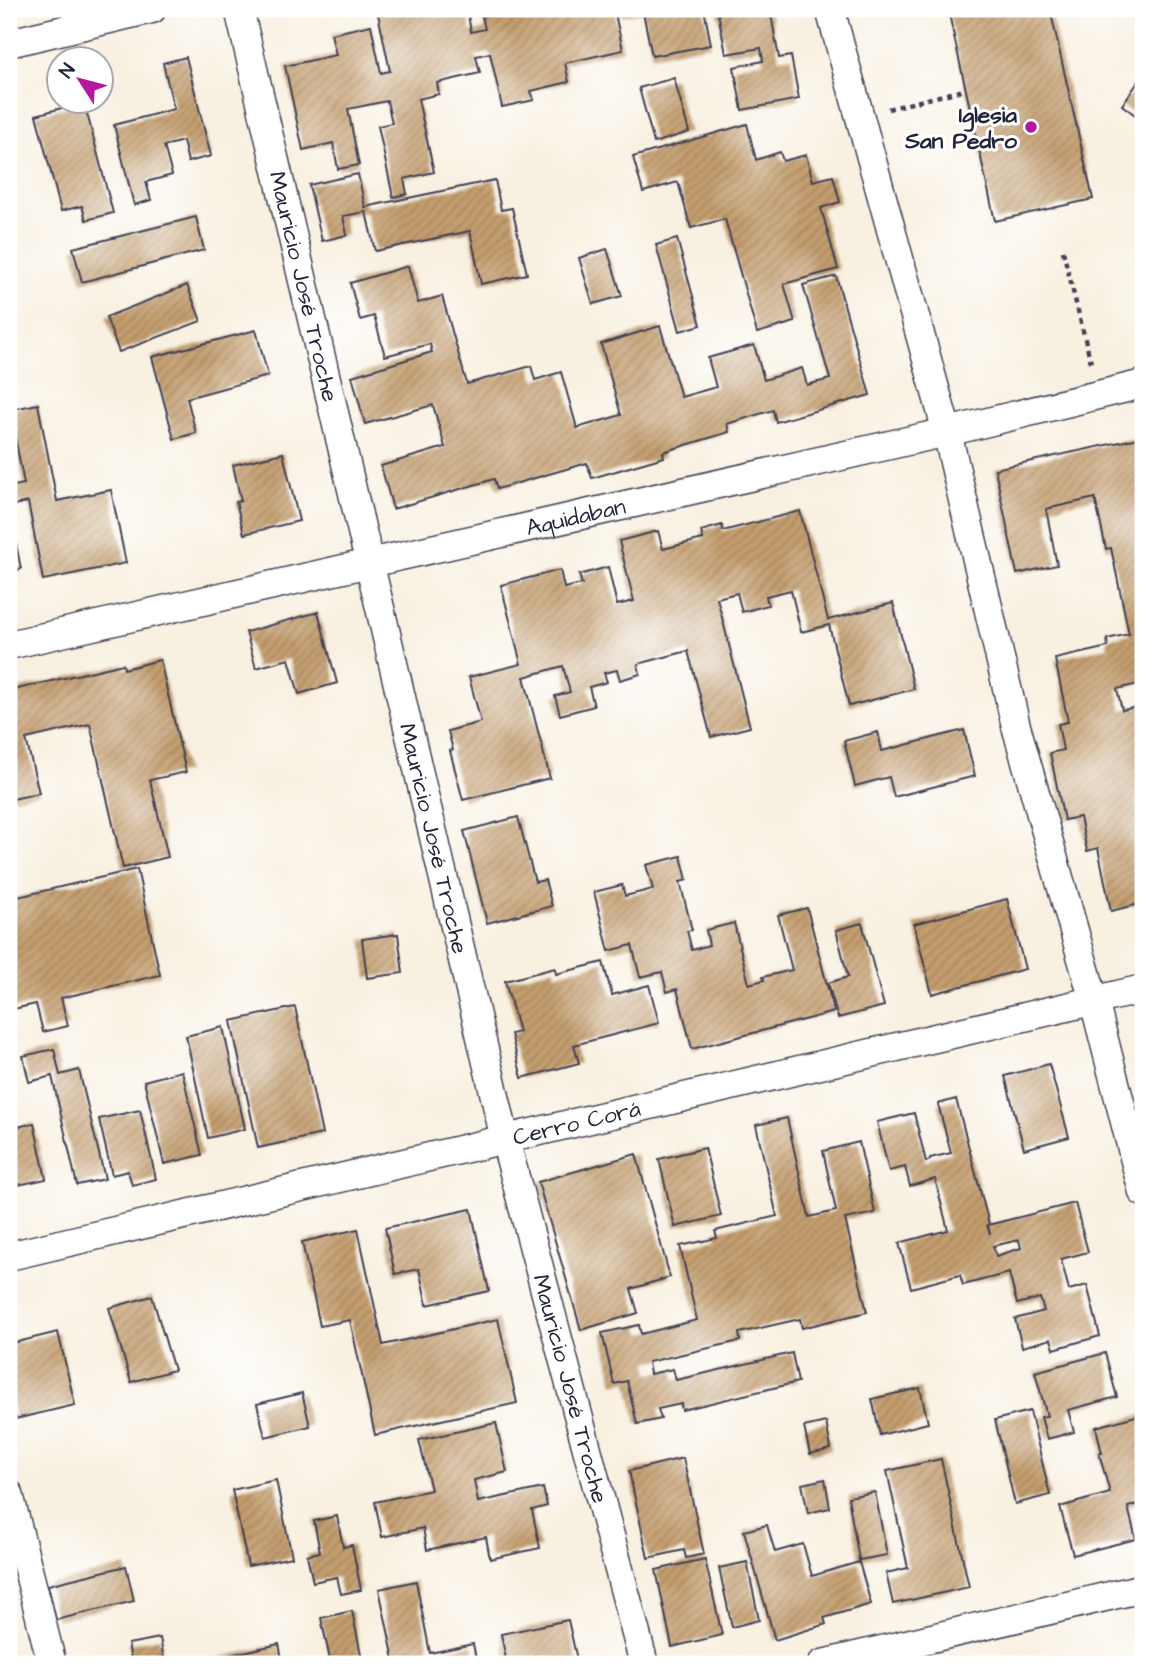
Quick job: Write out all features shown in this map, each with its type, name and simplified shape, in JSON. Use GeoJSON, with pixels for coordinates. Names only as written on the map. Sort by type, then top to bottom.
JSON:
{"type":"FeatureCollection","features":[{"type":"Feature","properties":{"kind":"street"},"geometry":{"type":"LineString","coordinates":[[9,43],[152,9]]}},
{"type":"Feature","properties":{"kind":"street","name":"Mauricio José Troche"},"geometry":{"type":"LineString","coordinates":[[239,9],[505,1139],[644,1664]]}},
{"type":"Feature","properties":{"kind":"street"},"geometry":{"type":"LineString","coordinates":[[830,9],[947,432],[1016,726],[1094,1001],[1143,1192]]}},
{"type":"Feature","properties":{"kind":"street","name":"Aquidaban"},"geometry":{"type":"LineString","coordinates":[[9,645],[947,432],[1143,384]]}},
{"type":"Feature","properties":{"kind":"street","name":"Cerro Corá"},"geometry":{"type":"LineString","coordinates":[[9,1256],[1143,989]]}},
{"type":"Feature","properties":{"kind":"street"},"geometry":{"type":"LineString","coordinates":[[9,1494],[52,1664]]}},
{"type":"Feature","properties":{"kind":"street"},"geometry":{"type":"LineString","coordinates":[[822,1664],[1143,1588]]}},
{"type":"Feature","properties":{"kind":"path"},"geometry":{"type":"LineString","coordinates":[[860,116],[963,90]]}},
{"type":"Feature","properties":{"kind":"path"},"geometry":{"type":"LineString","coordinates":[[1063,251],[1100,395]]}},
{"type":"Feature","properties":{"kind":"building"},"geometry":{"type":"Polygon","coordinates":[[[377,9],[467,9],[471,32],[485,29],[482,16],[516,9],[614,9],[623,50],[565,63],[569,82],[531,91],[534,100],[502,107],[490,53],[476,56],[480,73],[437,83],[439,94],[418,99],[434,172],[404,179],[407,194],[393,197],[378,126],[392,123],[387,101],[348,109],[359,165],[338,169],[333,143],[303,150],[285,66],[336,55],[331,34],[371,25],[381,73],[390,71],[377,9]]]}},
{"type":"Feature","properties":{"kind":"building"},"geometry":{"type":"Polygon","coordinates":[[[619,9],[704,9],[711,45],[652,56],[643,12],[621,16],[619,9]]]}},
{"type":"Feature","properties":{"kind":"building"},"geometry":{"type":"Polygon","coordinates":[[[721,9],[770,9],[779,58],[791,56],[799,99],[742,110],[734,67],[763,61],[761,48],[726,54],[718,13],[721,9]]]}},
{"type":"Feature","properties":{"kind":"building"},"geometry":{"type":"Polygon","coordinates":[[[971,9],[1050,9],[1093,199],[995,221],[949,14],[971,9]]]}},
{"type":"Feature","properties":{"kind":"building"},"geometry":{"type":"Polygon","coordinates":[[[186,57],[211,156],[188,162],[183,141],[164,146],[172,175],[146,182],[151,200],[134,205],[114,125],[174,109],[163,63],[186,57]]]}},
{"type":"Feature","properties":{"kind":"building"},"geometry":{"type":"Polygon","coordinates":[[[1143,75],[1143,121],[1122,105],[1143,75]]]}},
{"type":"Feature","properties":{"kind":"building"},"geometry":{"type":"Polygon","coordinates":[[[674,78],[689,132],[654,143],[639,88],[674,78]]]}},
{"type":"Feature","properties":{"kind":"building"},"geometry":{"type":"Polygon","coordinates":[[[46,112],[46,116],[88,116],[113,213],[86,220],[82,206],[61,211],[36,115],[46,112]]]}},
{"type":"Feature","properties":{"kind":"building"},"geometry":{"type":"Polygon","coordinates":[[[747,124],[756,160],[780,152],[783,161],[806,155],[813,181],[833,176],[840,202],[821,208],[838,269],[784,284],[795,322],[757,333],[725,219],[691,228],[678,182],[643,192],[633,157],[747,124]]]}},
{"type":"Feature","properties":{"kind":"building"},"geometry":{"type":"Polygon","coordinates":[[[358,174],[365,207],[495,180],[501,210],[512,208],[527,274],[481,284],[470,231],[375,251],[366,212],[343,216],[347,235],[322,241],[309,185],[358,174]]]}},
{"type":"Feature","properties":{"kind":"building"},"geometry":{"type":"Polygon","coordinates":[[[196,217],[204,250],[82,282],[73,248],[196,217]]]}},
{"type":"Feature","properties":{"kind":"building"},"geometry":{"type":"Polygon","coordinates":[[[677,239],[701,325],[680,331],[656,245],[677,239]]]}},
{"type":"Feature","properties":{"kind":"building"},"geometry":{"type":"Polygon","coordinates":[[[607,249],[622,296],[593,304],[579,258],[607,249]]]}},
{"type":"Feature","properties":{"kind":"building"},"geometry":{"type":"Polygon","coordinates":[[[408,266],[418,303],[442,296],[467,384],[531,366],[535,380],[561,372],[577,428],[621,415],[601,344],[660,326],[681,397],[716,387],[708,358],[754,345],[764,380],[802,368],[807,385],[830,379],[803,285],[836,276],[870,395],[776,422],[773,410],[727,424],[729,432],[663,452],[664,457],[592,478],[587,463],[497,489],[494,479],[393,509],[381,466],[445,447],[433,405],[365,424],[352,376],[432,352],[430,344],[385,356],[374,316],[360,320],[350,283],[408,266]]]}},
{"type":"Feature","properties":{"kind":"building"},"geometry":{"type":"Polygon","coordinates":[[[187,285],[201,321],[119,352],[106,317],[187,285]]]}},
{"type":"Feature","properties":{"kind":"building"},"geometry":{"type":"Polygon","coordinates":[[[256,330],[268,376],[187,398],[196,433],[174,439],[152,357],[256,330]]]}},
{"type":"Feature","properties":{"kind":"building"},"geometry":{"type":"Polygon","coordinates":[[[38,404],[57,501],[111,490],[126,563],[43,580],[28,502],[9,506],[9,487],[24,484],[13,426],[9,427],[9,410],[38,404]]]}},
{"type":"Feature","properties":{"kind":"building"},"geometry":{"type":"Polygon","coordinates":[[[1143,437],[1143,683],[1117,689],[1122,710],[1143,706],[1143,903],[1111,911],[1098,848],[1087,851],[1080,817],[1064,820],[1050,753],[1063,750],[1058,724],[1068,722],[1055,659],[1108,647],[1107,639],[1129,634],[1111,548],[1106,549],[1095,498],[1046,509],[1057,565],[1017,574],[995,469],[1143,437]]]}},
{"type":"Feature","properties":{"kind":"building"},"geometry":{"type":"Polygon","coordinates":[[[283,453],[299,521],[244,534],[236,502],[241,501],[233,465],[283,453]]]}},
{"type":"Feature","properties":{"kind":"building"},"geometry":{"type":"Polygon","coordinates":[[[800,511],[828,620],[893,603],[914,689],[849,706],[829,625],[801,632],[791,590],[766,596],[768,605],[742,612],[737,593],[717,598],[750,727],[711,737],[688,651],[638,664],[640,674],[620,680],[617,670],[604,673],[607,682],[589,687],[594,706],[560,715],[555,696],[570,692],[563,666],[524,677],[550,778],[463,800],[450,751],[453,750],[448,731],[481,722],[469,677],[521,664],[501,585],[560,570],[564,588],[582,584],[579,575],[608,567],[617,605],[634,601],[619,541],[658,531],[663,549],[703,539],[701,531],[722,525],[723,531],[800,511]]]}},
{"type":"Feature","properties":{"kind":"building"},"geometry":{"type":"Polygon","coordinates":[[[9,513],[21,569],[9,572],[9,513]]]}},
{"type":"Feature","properties":{"kind":"building"},"geometry":{"type":"Polygon","coordinates":[[[318,612],[337,683],[299,694],[289,659],[256,668],[246,632],[318,612]]]}},
{"type":"Feature","properties":{"kind":"building"},"geometry":{"type":"Polygon","coordinates":[[[160,660],[186,772],[150,780],[168,857],[123,868],[90,724],[26,739],[39,793],[9,800],[9,691],[123,664],[124,669],[160,660]]]}},
{"type":"Feature","properties":{"kind":"building"},"geometry":{"type":"Polygon","coordinates":[[[964,730],[975,776],[894,797],[889,777],[855,786],[844,741],[878,732],[882,751],[964,730]]]}},
{"type":"Feature","properties":{"kind":"building"},"geometry":{"type":"Polygon","coordinates":[[[518,817],[535,882],[545,880],[552,906],[487,923],[464,831],[518,817]]]}},
{"type":"Feature","properties":{"kind":"building"},"geometry":{"type":"Polygon","coordinates":[[[681,856],[687,880],[680,882],[692,930],[687,931],[692,950],[709,945],[706,930],[734,923],[749,984],[764,980],[763,977],[792,970],[778,915],[807,908],[834,1012],[692,1049],[677,989],[667,992],[662,972],[640,977],[632,945],[609,951],[594,892],[622,885],[625,896],[653,889],[646,865],[681,856]]]}},
{"type":"Feature","properties":{"kind":"building"},"geometry":{"type":"Polygon","coordinates":[[[137,869],[160,975],[61,998],[68,1026],[43,1032],[36,1004],[9,1010],[9,899],[137,869]]]}},
{"type":"Feature","properties":{"kind":"building"},"geometry":{"type":"Polygon","coordinates":[[[1007,899],[1025,969],[932,994],[914,924],[1007,899]]]}},
{"type":"Feature","properties":{"kind":"building"},"geometry":{"type":"Polygon","coordinates":[[[862,923],[884,1006],[838,1018],[828,983],[848,977],[836,930],[862,923]]]}},
{"type":"Feature","properties":{"kind":"building"},"geometry":{"type":"Polygon","coordinates":[[[398,934],[403,973],[367,978],[362,939],[398,934]]]}},
{"type":"Feature","properties":{"kind":"building"},"geometry":{"type":"Polygon","coordinates":[[[603,962],[612,995],[649,985],[659,1023],[574,1045],[579,1063],[522,1078],[511,1034],[519,1032],[505,981],[555,968],[556,974],[603,962]]]}},
{"type":"Feature","properties":{"kind":"building"},"geometry":{"type":"Polygon","coordinates":[[[295,1007],[322,1134],[258,1148],[231,1021],[295,1007]]]}},
{"type":"Feature","properties":{"kind":"building"},"geometry":{"type":"Polygon","coordinates":[[[223,1027],[245,1129],[208,1138],[186,1036],[223,1027]]]}},
{"type":"Feature","properties":{"kind":"building"},"geometry":{"type":"Polygon","coordinates":[[[54,1049],[60,1075],[79,1070],[105,1179],[77,1185],[52,1076],[29,1082],[23,1056],[54,1049]]]}},
{"type":"Feature","properties":{"kind":"building"},"geometry":{"type":"Polygon","coordinates":[[[1049,1064],[1069,1137],[1024,1149],[1005,1076],[1049,1064]]]}},
{"type":"Feature","properties":{"kind":"building"},"geometry":{"type":"Polygon","coordinates":[[[182,1071],[202,1155],[164,1164],[144,1081],[182,1071]]]}},
{"type":"Feature","properties":{"kind":"building"},"geometry":{"type":"Polygon","coordinates":[[[956,1099],[990,1234],[988,1225],[1075,1203],[1088,1252],[1061,1259],[1069,1290],[1087,1285],[1100,1336],[1054,1349],[1051,1339],[1022,1347],[1015,1319],[1044,1311],[1040,1298],[1017,1304],[1009,1273],[963,1285],[960,1275],[911,1288],[899,1243],[948,1230],[935,1179],[910,1186],[905,1167],[889,1171],[877,1122],[914,1113],[926,1162],[930,1158],[951,1153],[938,1104],[956,1099]],[[1019,1240],[993,1246],[996,1256],[1021,1248],[1019,1240]]]}},
{"type":"Feature","properties":{"kind":"building"},"geometry":{"type":"Polygon","coordinates":[[[140,1110],[156,1179],[132,1185],[128,1171],[112,1175],[99,1119],[140,1110]]]}},
{"type":"Feature","properties":{"kind":"building"},"geometry":{"type":"Polygon","coordinates":[[[787,1118],[809,1217],[836,1211],[823,1151],[859,1142],[875,1213],[845,1219],[867,1312],[802,1328],[800,1319],[739,1333],[740,1341],[648,1362],[650,1374],[673,1369],[676,1380],[792,1353],[798,1382],[682,1410],[681,1404],[658,1409],[661,1419],[637,1424],[627,1381],[614,1384],[602,1333],[639,1325],[641,1334],[697,1320],[680,1246],[717,1238],[715,1231],[777,1216],[756,1125],[787,1118]]]}},
{"type":"Feature","properties":{"kind":"building"},"geometry":{"type":"Polygon","coordinates":[[[34,1123],[46,1179],[9,1187],[9,1129],[34,1123]]]}},
{"type":"Feature","properties":{"kind":"building"},"geometry":{"type":"Polygon","coordinates":[[[705,1148],[721,1216],[675,1227],[659,1159],[705,1148]]]}},
{"type":"Feature","properties":{"kind":"building"},"geometry":{"type":"Polygon","coordinates":[[[636,1154],[670,1277],[631,1289],[638,1313],[581,1330],[538,1182],[636,1154]]]}},
{"type":"Feature","properties":{"kind":"building"},"geometry":{"type":"Polygon","coordinates":[[[471,1209],[489,1291],[427,1305],[419,1269],[395,1274],[385,1228],[471,1209]]]}},
{"type":"Feature","properties":{"kind":"building"},"geometry":{"type":"Polygon","coordinates":[[[358,1229],[383,1345],[498,1319],[517,1403],[375,1435],[350,1320],[320,1326],[302,1242],[358,1229]]]}},
{"type":"Feature","properties":{"kind":"building"},"geometry":{"type":"Polygon","coordinates":[[[152,1296],[174,1370],[131,1382],[109,1308],[152,1296]]]}},
{"type":"Feature","properties":{"kind":"building"},"geometry":{"type":"Polygon","coordinates":[[[58,1332],[75,1405],[15,1419],[9,1394],[9,1344],[58,1332]]]}},
{"type":"Feature","properties":{"kind":"building"},"geometry":{"type":"Polygon","coordinates":[[[1105,1353],[1117,1397],[1068,1410],[1074,1432],[1047,1439],[1041,1417],[1047,1416],[1035,1372],[1105,1353]]]}},
{"type":"Feature","properties":{"kind":"building"},"geometry":{"type":"Polygon","coordinates":[[[920,1388],[928,1423],[880,1435],[872,1399],[920,1388]]]}},
{"type":"Feature","properties":{"kind":"building"},"geometry":{"type":"Polygon","coordinates":[[[302,1393],[310,1426],[265,1437],[257,1404],[302,1393]]]}},
{"type":"Feature","properties":{"kind":"building"},"geometry":{"type":"Polygon","coordinates":[[[1030,1411],[1050,1495],[1015,1504],[995,1420],[1030,1411]]]}},
{"type":"Feature","properties":{"kind":"building"},"geometry":{"type":"Polygon","coordinates":[[[1143,1414],[1143,1503],[1128,1507],[1136,1539],[1073,1555],[1060,1507],[1110,1493],[1099,1453],[1102,1453],[1096,1427],[1143,1414]]]}},
{"type":"Feature","properties":{"kind":"building"},"geometry":{"type":"Polygon","coordinates":[[[826,1422],[831,1449],[810,1454],[804,1427],[826,1422]]]}},
{"type":"Feature","properties":{"kind":"building"},"geometry":{"type":"Polygon","coordinates":[[[496,1423],[507,1472],[474,1480],[478,1502],[543,1488],[547,1506],[532,1510],[540,1548],[490,1559],[486,1537],[427,1550],[423,1528],[382,1537],[375,1502],[431,1490],[419,1440],[496,1423]]]}},
{"type":"Feature","properties":{"kind":"building"},"geometry":{"type":"Polygon","coordinates":[[[683,1458],[704,1554],[686,1558],[684,1550],[648,1558],[629,1471],[683,1458]]]}},
{"type":"Feature","properties":{"kind":"building"},"geometry":{"type":"Polygon","coordinates":[[[941,1459],[969,1587],[893,1604],[886,1573],[908,1568],[887,1471],[941,1459]]]}},
{"type":"Feature","properties":{"kind":"building"},"geometry":{"type":"Polygon","coordinates":[[[825,1479],[830,1508],[808,1513],[802,1484],[825,1479]]]}},
{"type":"Feature","properties":{"kind":"building"},"geometry":{"type":"Polygon","coordinates":[[[276,1480],[292,1557],[248,1566],[232,1490],[276,1480]]]}},
{"type":"Feature","properties":{"kind":"building"},"geometry":{"type":"Polygon","coordinates":[[[875,1492],[887,1555],[859,1560],[848,1497],[875,1492]]]}},
{"type":"Feature","properties":{"kind":"building"},"geometry":{"type":"Polygon","coordinates":[[[337,1516],[343,1547],[352,1545],[361,1590],[341,1594],[337,1577],[313,1582],[307,1555],[320,1552],[314,1521],[337,1516]]]}},
{"type":"Feature","properties":{"kind":"building"},"geometry":{"type":"Polygon","coordinates":[[[767,1525],[775,1552],[803,1544],[812,1576],[859,1562],[871,1604],[824,1618],[826,1624],[775,1640],[744,1531],[767,1525]]]}},
{"type":"Feature","properties":{"kind":"building"},"geometry":{"type":"Polygon","coordinates":[[[705,1559],[722,1635],[672,1647],[656,1570],[705,1559]]]}},
{"type":"Feature","properties":{"kind":"building"},"geometry":{"type":"Polygon","coordinates":[[[747,1562],[759,1620],[732,1627],[719,1568],[747,1562]]]}},
{"type":"Feature","properties":{"kind":"building"},"geometry":{"type":"Polygon","coordinates":[[[126,1566],[134,1601],[56,1620],[48,1585],[126,1566]]]}},
{"type":"Feature","properties":{"kind":"building"},"geometry":{"type":"Polygon","coordinates":[[[416,1581],[430,1653],[473,1644],[477,1664],[395,1664],[379,1589],[416,1581]]]}},
{"type":"Feature","properties":{"kind":"building"},"geometry":{"type":"Polygon","coordinates":[[[352,1611],[363,1664],[331,1664],[321,1618],[352,1611]]]}},
{"type":"Feature","properties":{"kind":"building"},"geometry":{"type":"Polygon","coordinates":[[[568,1620],[578,1664],[507,1664],[501,1634],[568,1620]]]}},
{"type":"Feature","properties":{"kind":"building"},"geometry":{"type":"Polygon","coordinates":[[[160,1638],[165,1664],[132,1664],[128,1644],[160,1638]]]}},
{"type":"Feature","properties":{"kind":"building"},"geometry":{"type":"Polygon","coordinates":[[[279,1644],[283,1664],[194,1664],[194,1663],[279,1644]]]}},
{"type":"Feature","properties":{"kind":"place","name":"Iglesia San Pedro"},"geometry":{"type":"Point","coordinates":[1031,127]}}]}
